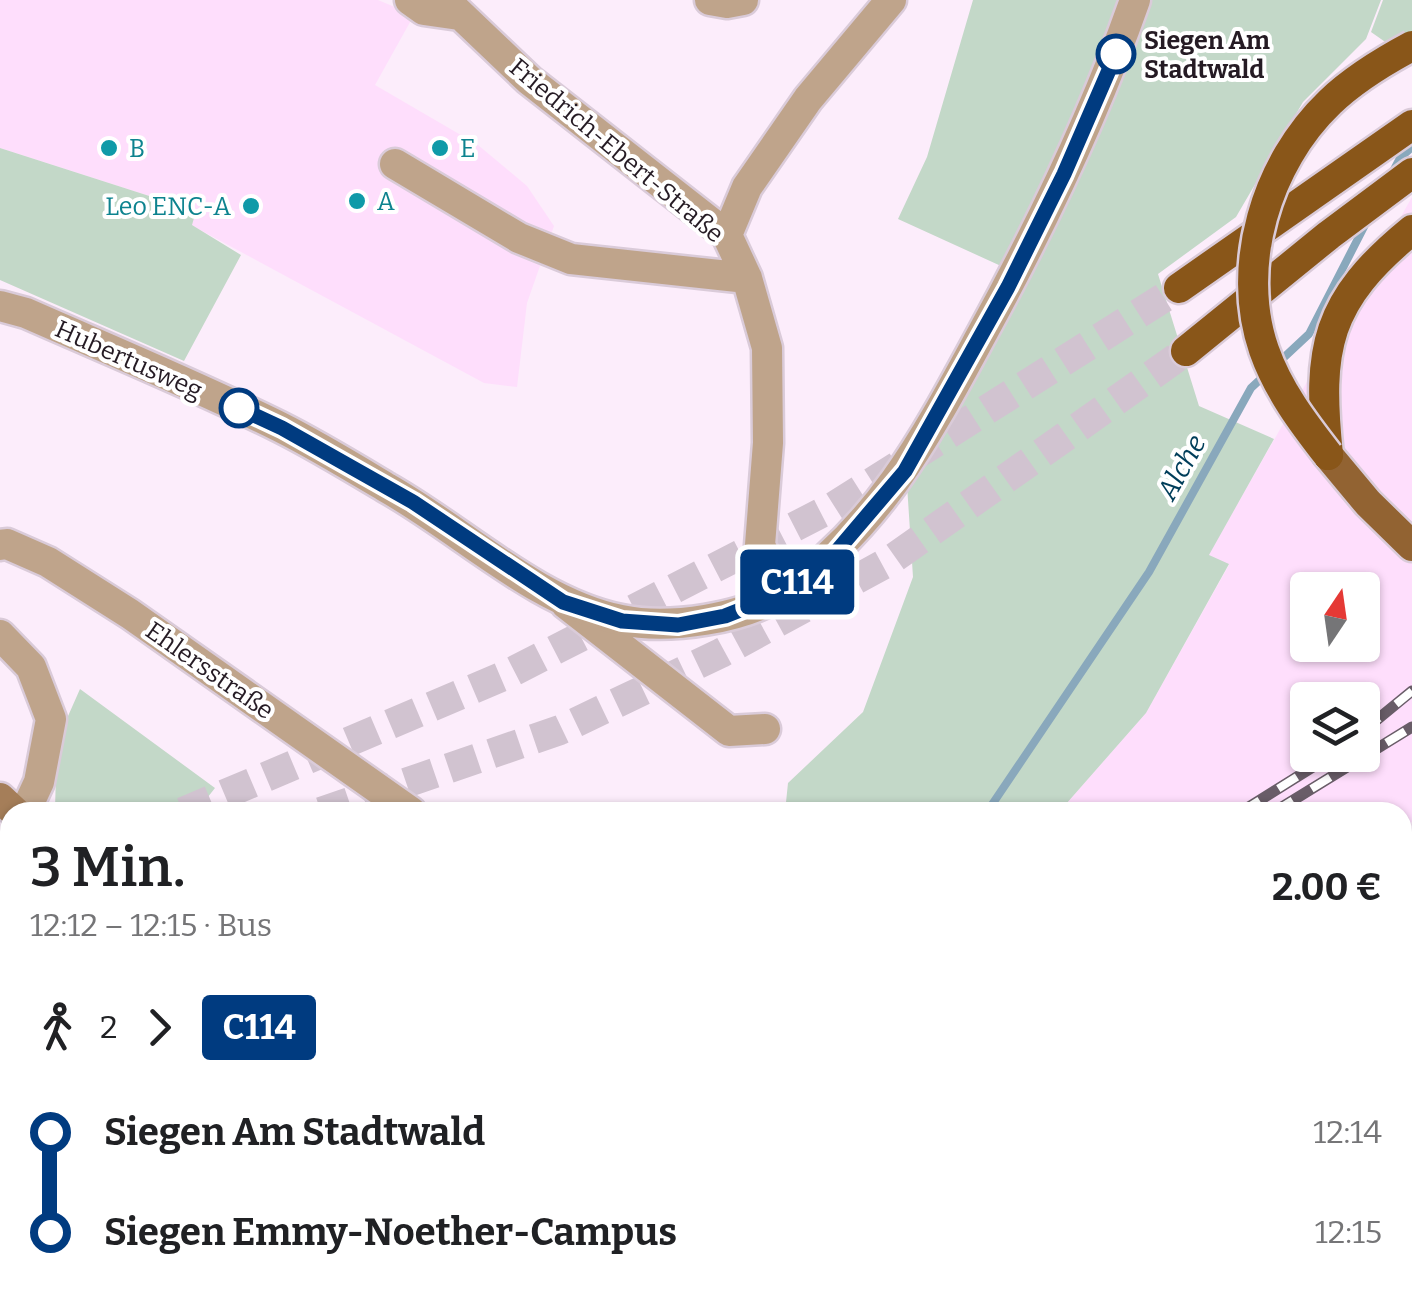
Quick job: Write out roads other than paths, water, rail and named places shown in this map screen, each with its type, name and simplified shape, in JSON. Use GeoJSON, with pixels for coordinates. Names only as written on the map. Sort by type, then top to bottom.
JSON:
{"type":"FeatureCollection","features":[{"type":"Feature","properties":{"kind":"highway"},"geometry":{"type":"LineString","coordinates":[[1328,455],[1299,418],[1264,351],[1253,286],[1261,220],[1287,158],[1316,118],[1357,78],[1412,46]]}},
{"type":"Feature","properties":{"kind":"highway"},"geometry":{"type":"LineString","coordinates":[[1178,288],[1412,125]]}},
{"type":"Feature","properties":{"kind":"highway"},"geometry":{"type":"LineString","coordinates":[[1186,350],[1412,173]]}},
{"type":"Feature","properties":{"kind":"highway"},"geometry":{"type":"LineString","coordinates":[[1328,455],[1322,398],[1323,365],[1330,335],[1356,285],[1388,249],[1412,230]]}},
{"type":"Feature","properties":{"kind":"main road"},"geometry":{"type":"LineString","coordinates":[[1328,455],[1412,546]]}},
{"type":"Feature","properties":{"kind":"street","name":"Friedrich-Ebert-Straße"},"geometry":{"type":"LineString","coordinates":[[410,0],[424,10],[452,8],[529,80],[727,235],[748,278],[767,348],[768,443],[760,546],[781,594]]}},
{"type":"Feature","properties":{"kind":"street"},"geometry":{"type":"LineString","coordinates":[[710,0],[743,0]]}},
{"type":"Feature","properties":{"kind":"street"},"geometry":{"type":"LineString","coordinates":[[727,235],[746,187],[798,114],[891,0]]}},
{"type":"Feature","properties":{"kind":"street","name":"Hubertusweg"},"geometry":{"type":"LineString","coordinates":[[563,602],[622,621],[678,625],[725,616],[781,594],[847,540],[881,502],[927,434],[1008,287],[1103,87],[1135,0]]}},
{"type":"Feature","properties":{"kind":"street"},"geometry":{"type":"LineString","coordinates":[[394,164],[519,238],[571,260],[748,278]]}},
{"type":"Feature","properties":{"kind":"street","name":"Hubertusweg"},"geometry":{"type":"LineString","coordinates":[[0,306],[26,312],[282,428],[413,502],[563,602],[729,731],[765,728]]}},
{"type":"Feature","properties":{"kind":"street","name":"Ehlersstraße"},"geometry":{"type":"LineString","coordinates":[[0,545],[7,544],[48,562],[130,614],[397,802]]}},
{"type":"Feature","properties":{"kind":"street"},"geometry":{"type":"LineString","coordinates":[[0,635],[30,667],[50,718],[39,782],[30,802]]}},
{"type":"Feature","properties":{"kind":"waterway","name":"Alche"},"geometry":{"type":"LineString","coordinates":[[1391,175],[1412,147]]}},
{"type":"Feature","properties":{"kind":"waterway","name":"Alche"},"geometry":{"type":"LineString","coordinates":[[1279,362],[1309,334],[1366,223]]}},
{"type":"Feature","properties":{"kind":"waterway","name":"Alche"},"geometry":{"type":"LineString","coordinates":[[994,802],[1149,572],[1251,388],[1265,375]]}},
{"type":"Feature","properties":{"kind":"tunnel"},"geometry":{"type":"LineString","coordinates":[[207,802],[506,675],[833,507],[1179,288]]}},
{"type":"Feature","properties":{"kind":"tunnel"},"geometry":{"type":"LineString","coordinates":[[350,802],[560,730],[721,653],[888,562],[1186,351]]}},
{"type":"Feature","properties":{"kind":"railway"},"geometry":{"type":"LineString","coordinates":[[1380,717],[1412,691]]}},
{"type":"Feature","properties":{"kind":"railway"},"geometry":{"type":"LineString","coordinates":[[1290,802],[1412,727]]}},
{"type":"Feature","properties":{"kind":"railway"},"geometry":{"type":"LineString","coordinates":[[1257,802],[1305,772]]}},
{"type":"Feature","properties":{"kind":"place","name":"Siegen Am Stadtwald"},"geometry":{"type":"Point","coordinates":[1116,54]}},
{"type":"Feature","properties":{"kind":"place","name":"B"},"geometry":{"type":"Point","coordinates":[109,148]}},
{"type":"Feature","properties":{"kind":"place","name":"E"},"geometry":{"type":"Point","coordinates":[440,148]}},
{"type":"Feature","properties":{"kind":"place","name":"A"},"geometry":{"type":"Point","coordinates":[357,201]}},
{"type":"Feature","properties":{"kind":"place","name":"Leo ENC-A"},"geometry":{"type":"Point","coordinates":[251,206]}}]}
